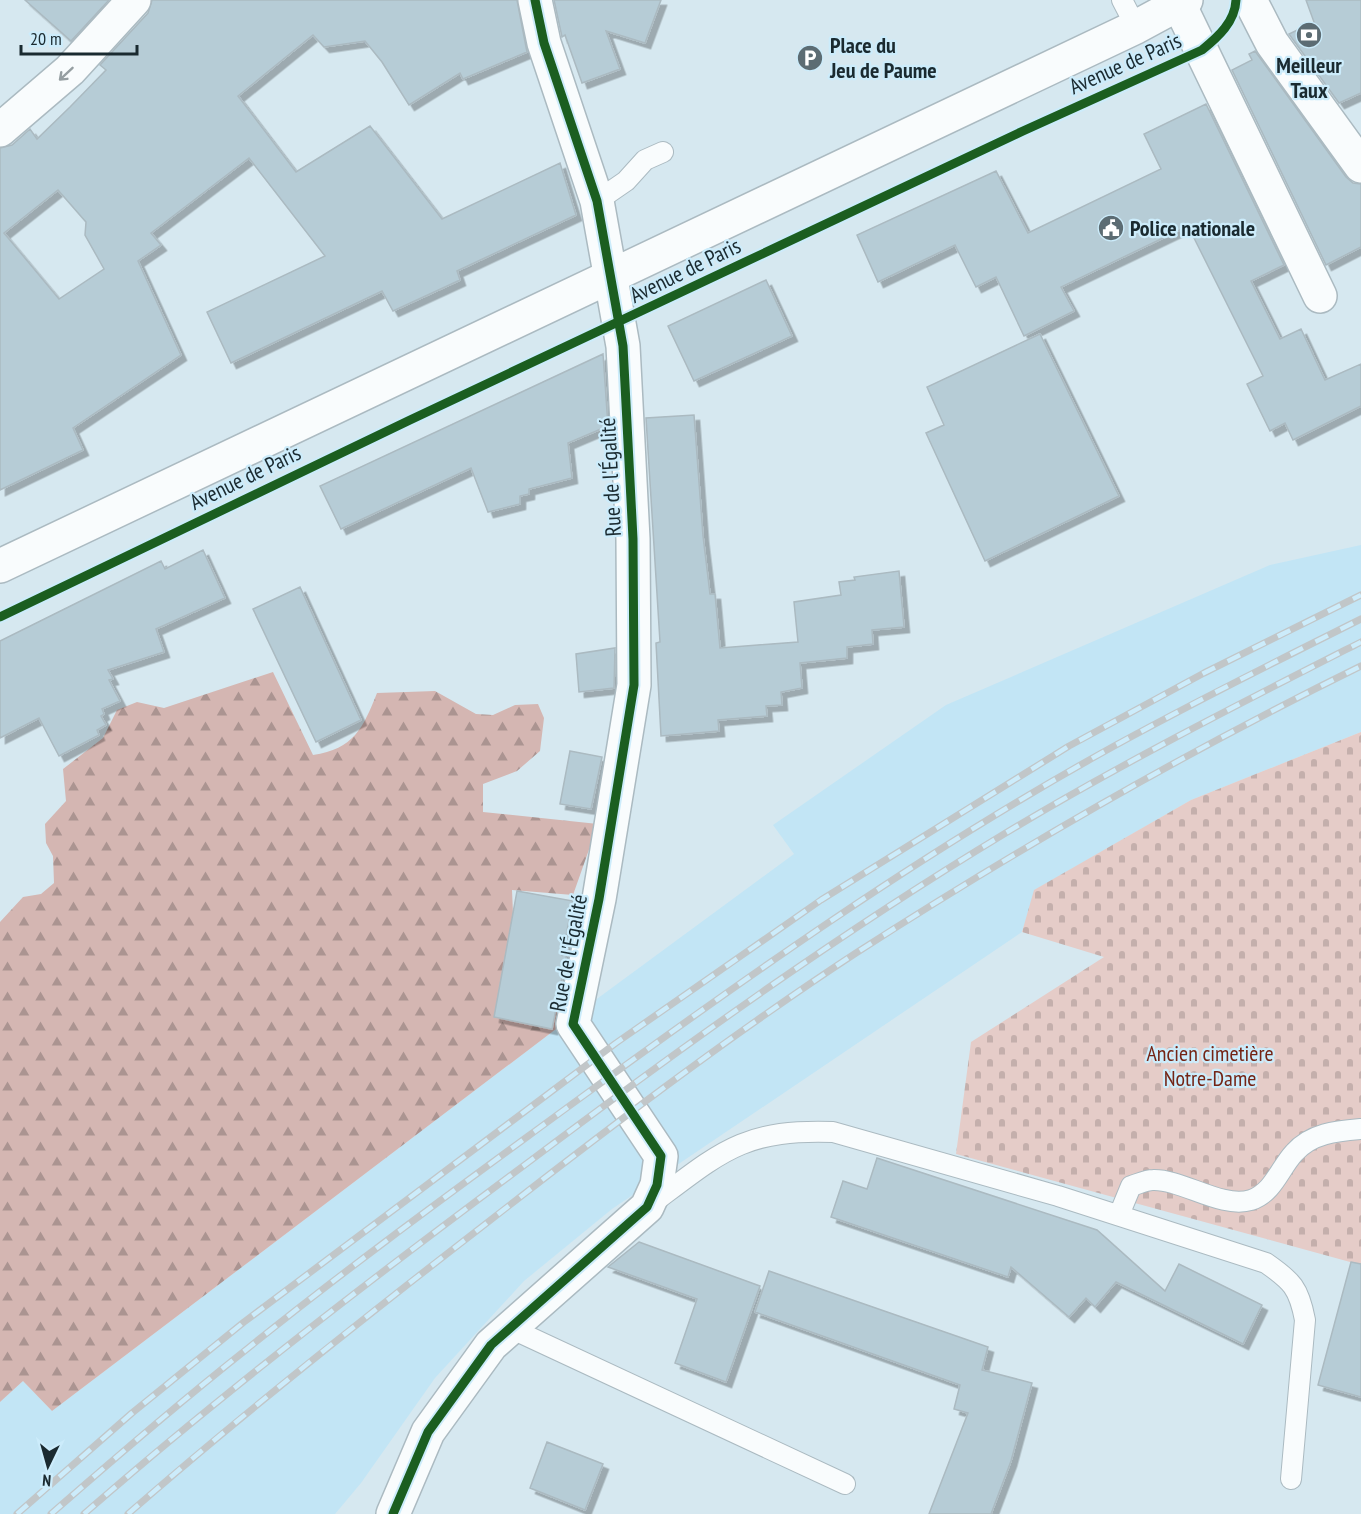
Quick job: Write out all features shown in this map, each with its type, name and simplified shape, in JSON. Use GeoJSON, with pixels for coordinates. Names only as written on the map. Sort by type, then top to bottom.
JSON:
{"type":"FeatureCollection","features":[{"type":"Feature","properties":{"kind":"street"},"geometry":{"type":"LineString","coordinates":[[0,130],[70,70],[134,0]]}},
{"type":"Feature","properties":{"kind":"street"},"geometry":{"type":"LineString","coordinates":[[535,0],[544,43],[597,201],[609,278]]}},
{"type":"Feature","properties":{"kind":"street"},"geometry":{"type":"LineString","coordinates":[[1250,0],[1272,43],[1361,166]]}},
{"type":"Feature","properties":{"kind":"street","name":"Avenue de Paris"},"geometry":{"type":"LineString","coordinates":[[0,566],[609,278],[1130,14],[1183,2],[1320,296]]}},
{"type":"Feature","properties":{"kind":"street","name":"Rue de l'Égalité"},"geometry":{"type":"LineString","coordinates":[[393,1514],[428,1432],[491,1345],[646,1207],[657,1185],[661,1156],[573,1024],[599,899],[634,685],[633,550],[623,346],[609,278]]}},
{"type":"Feature","properties":{"kind":"lane"},"geometry":{"type":"LineString","coordinates":[[597,201],[626,181],[645,160],[663,152]]}},
{"type":"Feature","properties":{"kind":"lane"},"geometry":{"type":"LineString","coordinates":[[1119,1215],[1131,1186],[1154,1179],[1234,1201],[1252,1200],[1268,1189],[1294,1152],[1308,1141],[1323,1134],[1361,1129]]}},
{"type":"Feature","properties":{"kind":"lane"},"geometry":{"type":"LineString","coordinates":[[646,1207],[717,1155],[740,1143],[768,1135],[800,1131],[833,1132],[1119,1215],[1266,1263],[1286,1277],[1301,1296],[1305,1320],[1291,1479]]}},
{"type":"Feature","properties":{"kind":"lane"},"geometry":{"type":"LineString","coordinates":[[510,1328],[845,1484]]}},
{"type":"Feature","properties":{"kind":"shaded area"},"geometry":{"type":"Polygon","coordinates":[[[1361,545],[1361,732],[1191,800],[1035,890],[1022,932],[612,1209],[524,1281],[435,1378],[361,1483],[335,1514],[0,1514],[0,1402],[23,1381],[52,1411],[556,1029],[794,854],[773,825],[946,705],[1270,565],[1361,545]]]}},
{"type":"Feature","properties":{"kind":"green space"},"geometry":{"type":"Polygon","coordinates":[[[273,672],[313,755],[338,748],[348,742],[367,717],[377,693],[435,691],[476,714],[493,715],[515,705],[538,704],[544,718],[540,751],[517,771],[483,784],[483,812],[598,824],[573,895],[512,890],[516,983],[564,987],[556,1029],[52,1411],[23,1381],[0,1402],[0,922],[23,897],[41,894],[54,883],[53,856],[46,843],[45,824],[66,801],[63,769],[103,738],[117,710],[137,702],[164,708],[273,672]]]}},
{"type":"Feature","properties":{"kind":"green space","name":"Ancien cimetière Notre-Dame"},"geometry":{"type":"Polygon","coordinates":[[[1361,732],[1361,1265],[956,1154],[971,1042],[1104,957],[1022,932],[1034,890],[1191,800],[1361,732]]]}},
{"type":"Feature","properties":{"kind":"building"},"geometry":{"type":"Polygon","coordinates":[[[25,0],[109,0],[71,41],[25,0]]]}},
{"type":"Feature","properties":{"kind":"building"},"geometry":{"type":"Polygon","coordinates":[[[152,0],[517,0],[527,52],[463,79],[460,73],[409,105],[382,62],[365,41],[324,47],[313,35],[238,96],[296,172],[370,126],[442,219],[560,163],[576,215],[457,271],[460,280],[393,311],[382,291],[231,363],[207,312],[325,256],[249,158],[151,233],[161,245],[138,261],[181,355],[73,428],[83,450],[0,490],[0,148],[12,145],[30,129],[37,139],[106,70],[100,65],[148,13],[152,0]],[[58,190],[4,233],[59,299],[104,269],[85,235],[86,222],[58,190]]]}},
{"type":"Feature","properties":{"kind":"building"},"geometry":{"type":"Polygon","coordinates":[[[554,0],[661,0],[645,43],[606,31],[620,69],[582,83],[565,35],[562,37],[554,0]]]}},
{"type":"Feature","properties":{"kind":"building"},"geometry":{"type":"Polygon","coordinates":[[[1306,0],[1361,0],[1361,93],[1339,103],[1289,34],[1314,22],[1306,0]]]}},
{"type":"Feature","properties":{"kind":"building"},"geometry":{"type":"Polygon","coordinates":[[[1255,51],[1346,177],[1353,183],[1361,184],[1361,247],[1326,265],[1232,70],[1252,60],[1249,54],[1255,51]]]}},
{"type":"Feature","properties":{"kind":"building"},"geometry":{"type":"Polygon","coordinates":[[[1206,104],[1284,265],[1251,281],[1280,339],[1301,329],[1325,380],[1361,364],[1361,406],[1293,440],[1285,423],[1270,431],[1247,384],[1263,376],[1188,226],[1061,287],[1074,311],[1024,336],[996,277],[976,287],[955,245],[878,282],[857,235],[996,171],[1028,233],[1161,169],[1144,134],[1206,104]]]}},
{"type":"Feature","properties":{"kind":"building"},"geometry":{"type":"Polygon","coordinates":[[[766,280],[792,336],[694,381],[668,326],[766,280]]]}},
{"type":"Feature","properties":{"kind":"building"},"geometry":{"type":"Polygon","coordinates":[[[1040,334],[1119,496],[985,561],[926,433],[944,425],[927,387],[1040,334]]]}},
{"type":"Feature","properties":{"kind":"building"},"geometry":{"type":"Polygon","coordinates":[[[603,354],[608,426],[568,443],[572,478],[529,489],[529,494],[520,496],[520,504],[488,512],[471,468],[341,529],[320,486],[603,354]]]}},
{"type":"Feature","properties":{"kind":"building"},"geometry":{"type":"Polygon","coordinates":[[[694,415],[703,536],[710,594],[715,594],[720,648],[798,642],[794,602],[841,595],[839,582],[855,580],[854,577],[899,571],[904,627],[872,630],[873,644],[847,647],[847,658],[800,663],[802,688],[781,692],[782,705],[766,706],[767,716],[718,720],[719,731],[661,736],[656,643],[660,642],[646,418],[694,415]]]}},
{"type":"Feature","properties":{"kind":"building"},"geometry":{"type":"Polygon","coordinates":[[[203,550],[225,598],[156,629],[164,652],[108,670],[113,679],[109,680],[120,701],[102,709],[104,714],[101,716],[106,725],[97,730],[99,735],[59,756],[39,718],[0,738],[0,641],[161,561],[165,569],[203,550]]]}},
{"type":"Feature","properties":{"kind":"building"},"geometry":{"type":"Polygon","coordinates":[[[300,587],[361,720],[316,742],[253,609],[300,587]]]}},
{"type":"Feature","properties":{"kind":"building"},"geometry":{"type":"Polygon","coordinates":[[[615,648],[614,688],[579,692],[576,654],[615,648]]]}},
{"type":"Feature","properties":{"kind":"building"},"geometry":{"type":"Polygon","coordinates":[[[570,751],[602,757],[591,809],[560,804],[570,751]]]}},
{"type":"Feature","properties":{"kind":"building"},"geometry":{"type":"Polygon","coordinates":[[[517,891],[573,901],[562,956],[568,948],[552,1029],[494,1017],[517,891]]]}},
{"type":"Feature","properties":{"kind":"building"},"geometry":{"type":"Polygon","coordinates":[[[877,1158],[1097,1230],[1165,1291],[1179,1264],[1262,1305],[1243,1344],[1116,1282],[1095,1307],[1086,1298],[1069,1317],[1011,1267],[1008,1277],[831,1217],[843,1181],[867,1189],[877,1158]]]}},
{"type":"Feature","properties":{"kind":"building"},"geometry":{"type":"Polygon","coordinates":[[[639,1242],[760,1286],[726,1382],[675,1363],[697,1299],[608,1267],[639,1242]]]}},
{"type":"Feature","properties":{"kind":"building"},"geometry":{"type":"Polygon","coordinates":[[[1351,1262],[1361,1264],[1361,1397],[1318,1385],[1351,1262]]]}},
{"type":"Feature","properties":{"kind":"building"},"geometry":{"type":"Polygon","coordinates":[[[769,1271],[988,1347],[982,1370],[1032,1383],[1011,1461],[991,1514],[929,1514],[968,1413],[954,1409],[960,1385],[755,1312],[769,1271]]]}},
{"type":"Feature","properties":{"kind":"building"},"geometry":{"type":"Polygon","coordinates":[[[547,1442],[603,1464],[585,1510],[530,1488],[547,1442]]]}},
{"type":"Feature","properties":{"kind":"railway"},"geometry":{"type":"LineString","coordinates":[[17,1514],[132,1413],[244,1322],[616,1043],[821,900],[1069,746],[1204,673],[1361,595]]}},
{"type":"Feature","properties":{"kind":"railway"},"geometry":{"type":"LineString","coordinates":[[51,1514],[197,1389],[367,1255],[765,966],[896,878],[1030,794],[1196,702],[1361,619]]}},
{"type":"Feature","properties":{"kind":"railway"},"geometry":{"type":"LineString","coordinates":[[84,1514],[248,1377],[416,1246],[646,1075],[822,951],[943,872],[1048,808],[1181,735],[1361,642]]}},
{"type":"Feature","properties":{"kind":"railway"},"geometry":{"type":"LineString","coordinates":[[128,1514],[257,1405],[434,1264],[572,1157],[760,1018],[917,914],[1042,838],[1168,766],[1361,666]]}},
{"type":"Feature","properties":{"kind":"cycle path"},"geometry":{"type":"LineString","coordinates":[[393,1514],[428,1432],[491,1345],[647,1207],[657,1185],[661,1156],[573,1024],[599,899],[634,685],[633,539],[623,346],[597,201],[544,43],[535,0]]}},
{"type":"Feature","properties":{"kind":"cycle path"},"geometry":{"type":"LineString","coordinates":[[0,617],[410,420],[1023,131],[1202,50],[1220,34],[1229,22],[1236,0]]}},
{"type":"Feature","properties":{"kind":"place","name":"Meilleur Taux"},"geometry":{"type":"Point","coordinates":[1309,35]}},
{"type":"Feature","properties":{"kind":"place","name":"Place du Jeu de Paume"},"geometry":{"type":"Point","coordinates":[810,58]}},
{"type":"Feature","properties":{"kind":"place","name":"Police nationale"},"geometry":{"type":"Point","coordinates":[1111,228]}}]}
